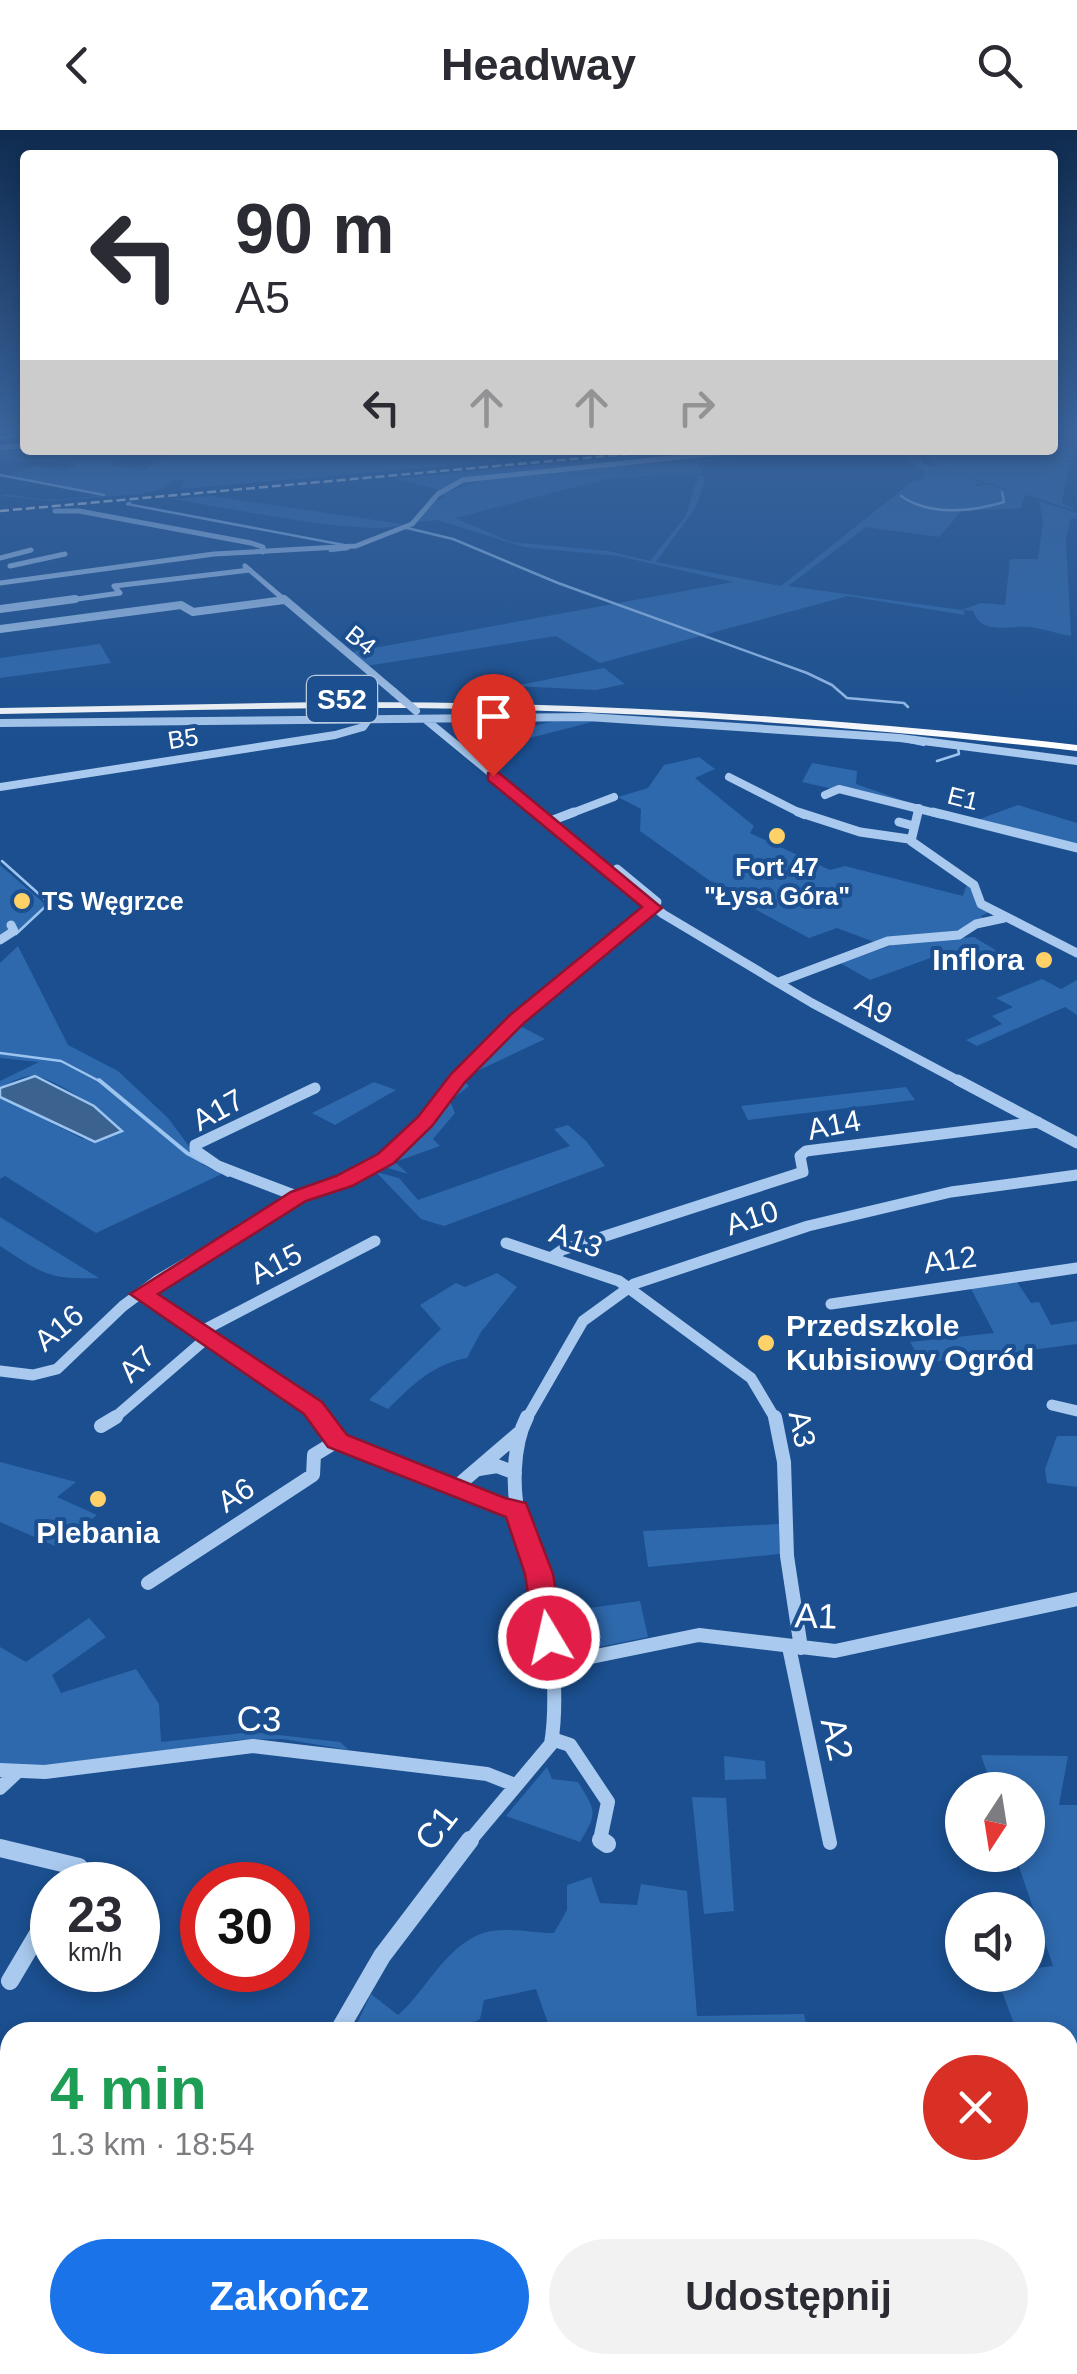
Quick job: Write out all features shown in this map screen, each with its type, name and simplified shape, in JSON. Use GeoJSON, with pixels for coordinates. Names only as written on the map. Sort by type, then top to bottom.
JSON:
{"type":"FeatureCollection","features":[{"type":"Feature","properties":{"kind":"highway","name":"S52"},"geometry":{"type":"LineString","coordinates":[[0,708],[344,698],[502,700],[759,712],[960,728],[1077,744]]}},
{"type":"Feature","properties":{"kind":"highway","name":"S52"},"geometry":{"type":"LineString","coordinates":[[0,708],[526,706],[744,716],[1077,744]]}},
{"type":"Feature","properties":{"kind":"street"},"geometry":{"type":"LineString","coordinates":[[207,536],[264,547],[263,552]]}},
{"type":"Feature","properties":{"kind":"street"},"geometry":{"type":"LineString","coordinates":[[0,583],[230,554],[347,548],[380,536]]}},
{"type":"Feature","properties":{"kind":"street"},"geometry":{"type":"LineString","coordinates":[[0,560],[31,550]]}},
{"type":"Feature","properties":{"kind":"street"},"geometry":{"type":"LineString","coordinates":[[10,566],[65,554]]}},
{"type":"Feature","properties":{"kind":"street","name":"B4"},"geometry":{"type":"LineString","coordinates":[[230,554],[653,908]]}},
{"type":"Feature","properties":{"kind":"street"},"geometry":{"type":"LineString","coordinates":[[0,560],[24,580]]}},
{"type":"Feature","properties":{"kind":"street"},"geometry":{"type":"LineString","coordinates":[[0,609],[120,593],[114,586],[250,570]]}},
{"type":"Feature","properties":{"kind":"street"},"geometry":{"type":"LineString","coordinates":[[0,628],[180,605],[193,612],[284,600]]}},
{"type":"Feature","properties":{"kind":"street"},"geometry":{"type":"LineString","coordinates":[[0,723],[563,716],[943,742],[1077,760]]}},
{"type":"Feature","properties":{"kind":"street","name":"B5"},"geometry":{"type":"LineString","coordinates":[[0,787],[335,735],[360,728],[368,720]]}},
{"type":"Feature","properties":{"kind":"street"},"geometry":{"type":"LineString","coordinates":[[729,777],[783,808],[836,829],[916,841],[974,886],[980,904],[1077,953]]}},
{"type":"Feature","properties":{"kind":"street","name":"E1"},"geometry":{"type":"LineString","coordinates":[[825,795],[839,789],[1077,848]]}},
{"type":"Feature","properties":{"kind":"street"},"geometry":{"type":"LineString","coordinates":[[548,822],[614,797]]}},
{"type":"Feature","properties":{"kind":"street"},"geometry":{"type":"LineString","coordinates":[[916,841],[914,826],[919,808]]}},
{"type":"Feature","properties":{"kind":"street"},"geometry":{"type":"LineString","coordinates":[[898,822],[914,826]]}},
{"type":"Feature","properties":{"kind":"street"},"geometry":{"type":"LineString","coordinates":[[572,841],[579,840],[662,906],[740,954],[736,958]]}},
{"type":"Feature","properties":{"kind":"street"},"geometry":{"type":"LineString","coordinates":[[1062,846],[1077,848]]}},
{"type":"Feature","properties":{"kind":"street","name":"A9"},"geometry":{"type":"LineString","coordinates":[[653,908],[779,982],[1077,1143]]}},
{"type":"Feature","properties":{"kind":"street","name":"A16"},"geometry":{"type":"LineString","coordinates":[[0,1371],[33,1375],[57,1369],[103,1324],[142,1294],[298,1196],[349,1179],[386,1158],[425,1122],[458,1078],[517,1019],[620,931],[653,908]]}},
{"type":"Feature","properties":{"kind":"street"},"geometry":{"type":"LineString","coordinates":[[779,982],[888,941],[959,935],[976,924],[1004,918]]}},
{"type":"Feature","properties":{"kind":"street"},"geometry":{"type":"LineString","coordinates":[[0,940],[14,931],[11,925]]}},
{"type":"Feature","properties":{"kind":"street","name":"A17"},"geometry":{"type":"LineString","coordinates":[[298,1196],[253,1177],[223,1171],[194,1150],[195,1145],[315,1088]]}},
{"type":"Feature","properties":{"kind":"street","name":"A14"},"geometry":{"type":"LineString","coordinates":[[552,1258],[562,1250],[804,1172],[800,1156],[806,1151],[1038,1122]]}},
{"type":"Feature","properties":{"kind":"street","name":"A10"},"geometry":{"type":"LineString","coordinates":[[551,1659],[539,1574],[517,1510],[514,1472],[519,1434],[572,1334],[593,1312],[629,1287],[808,1226],[985,1186],[1077,1176]]}},
{"type":"Feature","properties":{"kind":"street","name":"A15"},"geometry":{"type":"LineString","coordinates":[[204,1334],[375,1241]]}},
{"type":"Feature","properties":{"kind":"street","name":"A13"},"geometry":{"type":"LineString","coordinates":[[506,1244],[629,1287]]}},
{"type":"Feature","properties":{"kind":"street","name":"A12"},"geometry":{"type":"LineString","coordinates":[[830,1304],[1077,1268]]}},
{"type":"Feature","properties":{"kind":"street","name":"A3"},"geometry":{"type":"LineString","coordinates":[[629,1287],[751,1378],[768,1397],[780,1427],[795,1648]]}},
{"type":"Feature","properties":{"kind":"street"},"geometry":{"type":"LineString","coordinates":[[142,1294],[313,1408],[337,1441],[500,1507],[517,1510]]}},
{"type":"Feature","properties":{"kind":"street","name":"A7"},"geometry":{"type":"LineString","coordinates":[[101,1426],[121,1416],[204,1334]]}},
{"type":"Feature","properties":{"kind":"street"},"geometry":{"type":"LineString","coordinates":[[1052,1406],[1077,1411]]}},
{"type":"Feature","properties":{"kind":"street","name":"A10"},"geometry":{"type":"LineString","coordinates":[[456,1487],[519,1434]]}},
{"type":"Feature","properties":{"kind":"street","name":"A6"},"geometry":{"type":"LineString","coordinates":[[148,1583],[313,1474],[314,1455],[337,1441]]}},
{"type":"Feature","properties":{"kind":"street"},"geometry":{"type":"LineString","coordinates":[[476,1471],[493,1466],[514,1472]]}},
{"type":"Feature","properties":{"kind":"street","name":"A1"},"geometry":{"type":"LineString","coordinates":[[551,1659],[591,1657],[699,1635],[795,1648],[856,1648],[1077,1598]]}},
{"type":"Feature","properties":{"kind":"street","name":"A2"},"geometry":{"type":"LineString","coordinates":[[795,1648],[830,1844]]}},
{"type":"Feature","properties":{"kind":"street"},"geometry":{"type":"LineString","coordinates":[[551,1659],[552,1739],[570,1745],[608,1802],[600,1840],[607,1844]]}},
{"type":"Feature","properties":{"kind":"street","name":"C1"},"geometry":{"type":"LineString","coordinates":[[344,2022],[393,1940],[480,1823],[544,1754],[552,1739]]}},
{"type":"Feature","properties":{"kind":"street","name":"C3"},"geometry":{"type":"LineString","coordinates":[[8,1771],[253,1746],[487,1774],[515,1784]]}},
{"type":"Feature","properties":{"kind":"street"},"geometry":{"type":"LineString","coordinates":[[0,1788],[8,1771]]}},
{"type":"Feature","properties":{"kind":"street"},"geometry":{"type":"LineString","coordinates":[[0,1848],[61,1862]]}},
{"type":"Feature","properties":{"kind":"street"},"geometry":{"type":"LineString","coordinates":[[10,1981],[30,1947]]}},
{"type":"Feature","properties":{"kind":"shaded area"},"geometry":{"type":"Polygon","coordinates":[[[488,536],[511,542],[608,551],[650,561],[670,536],[675,536],[656,562],[781,586],[844,536],[854,536],[788,586],[962,610],[981,603],[1005,605],[1010,559],[1038,559],[1041,536],[1067,536],[1071,636],[1031,627],[990,627],[977,619],[973,611],[963,610],[965,615],[848,596],[600,663],[556,636],[366,666],[352,652],[733,582],[618,556],[524,547],[488,536]]]}},
{"type":"Feature","properties":{"kind":"shaded area"},"geometry":{"type":"Polygon","coordinates":[[[100,644],[111,663],[0,678],[0,658],[100,644]]]}},
{"type":"Feature","properties":{"kind":"shaded area"},"geometry":{"type":"Polygon","coordinates":[[[604,668],[625,684],[596,690],[515,686],[604,668]]]}},
{"type":"Feature","properties":{"kind":"shaded area"},"geometry":{"type":"Polygon","coordinates":[[[562,719],[600,720],[471,753],[470,742],[562,719]]]}},
{"type":"Feature","properties":{"kind":"shaded area"},"geometry":{"type":"Polygon","coordinates":[[[699,757],[715,769],[695,778],[754,826],[750,833],[830,870],[845,866],[963,896],[967,883],[990,912],[981,916],[985,920],[962,930],[877,943],[837,928],[809,938],[728,895],[737,890],[710,881],[640,831],[641,809],[618,797],[648,788],[664,765],[699,757]]]}},
{"type":"Feature","properties":{"kind":"shaded area"},"geometry":{"type":"Polygon","coordinates":[[[812,763],[857,771],[856,784],[916,805],[848,790],[845,786],[833,789],[802,782],[812,763]]]}},
{"type":"Feature","properties":{"kind":"shaded area"},"geometry":{"type":"Polygon","coordinates":[[[1018,805],[1077,823],[1077,846],[977,820],[1018,805]]]}},
{"type":"Feature","properties":{"kind":"shaded area","name":"TS Węgrzce"},"geometry":{"type":"Polygon","coordinates":[[[0,865],[45,904],[15,934],[0,937],[0,865]]]}},
{"type":"Feature","properties":{"kind":"shaded area"},"geometry":{"type":"Polygon","coordinates":[[[974,937],[997,951],[967,963],[947,952],[870,980],[840,963],[898,943],[974,937]]]}},
{"type":"Feature","properties":{"kind":"shaded area"},"geometry":{"type":"Polygon","coordinates":[[[18,946],[68,1045],[118,1071],[168,1118],[203,1165],[222,1174],[96,1233],[5,1176],[0,1179],[0,1097],[83,1139],[119,1127],[77,1096],[39,1077],[22,1078],[0,1088],[0,1081],[39,1062],[0,1058],[0,963],[18,946]]]}},
{"type":"Feature","properties":{"kind":"shaded area"},"geometry":{"type":"Polygon","coordinates":[[[1042,979],[1061,989],[1077,980],[1077,1015],[1065,1007],[977,1046],[966,1040],[1002,1024],[992,1016],[1013,1007],[996,998],[1042,979]]]}},
{"type":"Feature","properties":{"kind":"shaded area"},"geometry":{"type":"Polygon","coordinates":[[[518,1025],[545,1039],[475,1072],[466,1079],[518,1025]]]}},
{"type":"Feature","properties":{"kind":"shaded area"},"geometry":{"type":"Polygon","coordinates":[[[35,1076],[94,1106],[122,1131],[95,1142],[0,1097],[0,1088],[35,1076]]]}},
{"type":"Feature","properties":{"kind":"shaded area"},"geometry":{"type":"Polygon","coordinates":[[[464,1081],[469,1086],[450,1101],[455,1113],[433,1139],[440,1146],[395,1162],[408,1174],[388,1168],[387,1162],[464,1081]]]}},
{"type":"Feature","properties":{"kind":"shaded area"},"geometry":{"type":"Polygon","coordinates":[[[374,1082],[396,1090],[335,1125],[312,1113],[374,1082]]]}},
{"type":"Feature","properties":{"kind":"shaded area"},"geometry":{"type":"Polygon","coordinates":[[[906,1087],[915,1100],[748,1120],[741,1106],[906,1087]]]}},
{"type":"Feature","properties":{"kind":"shaded area"},"geometry":{"type":"Polygon","coordinates":[[[568,1125],[605,1166],[444,1226],[421,1219],[376,1172],[399,1178],[418,1200],[570,1146],[554,1129],[568,1125]]]}},
{"type":"Feature","properties":{"kind":"shaded area"},"geometry":{"type":"Polygon","coordinates":[[[0,1217],[99,1278],[56,1276],[26,1263],[0,1246],[0,1217]]]}},
{"type":"Feature","properties":{"kind":"shaded area"},"geometry":{"type":"Polygon","coordinates":[[[497,1273],[517,1287],[481,1332],[467,1358],[433,1370],[388,1409],[369,1400],[441,1329],[420,1305],[456,1283],[465,1287],[497,1273]]]}},
{"type":"Feature","properties":{"kind":"shaded area"},"geometry":{"type":"Polygon","coordinates":[[[1015,1279],[1031,1303],[1039,1302],[1051,1325],[1077,1321],[1077,1344],[978,1357],[970,1352],[971,1357],[922,1363],[910,1342],[994,1333],[969,1285],[1015,1279]]]}},
{"type":"Feature","properties":{"kind":"shaded area"},"geometry":{"type":"Polygon","coordinates":[[[1057,1436],[1077,1436],[1077,1487],[1047,1483],[1045,1469],[1057,1436]]]}},
{"type":"Feature","properties":{"kind":"shaded area"},"geometry":{"type":"Polygon","coordinates":[[[0,1462],[76,1482],[57,1497],[97,1515],[55,1546],[0,1522],[0,1462]]]}},
{"type":"Feature","properties":{"kind":"shaded area"},"geometry":{"type":"Polygon","coordinates":[[[779,1524],[780,1554],[648,1567],[643,1531],[779,1524]]]}},
{"type":"Feature","properties":{"kind":"shaded area"},"geometry":{"type":"Polygon","coordinates":[[[640,1601],[648,1637],[584,1650],[565,1643],[560,1612],[640,1601]]]}},
{"type":"Feature","properties":{"kind":"shaded area"},"geometry":{"type":"Polygon","coordinates":[[[89,1618],[106,1637],[52,1675],[61,1693],[136,1669],[159,1704],[161,1742],[252,1732],[340,1742],[349,1750],[283,1739],[236,1740],[140,1756],[20,1768],[0,1764],[0,1647],[26,1662],[89,1618]]]}},
{"type":"Feature","properties":{"kind":"shaded area"},"geometry":{"type":"Polygon","coordinates":[[[981,1755],[1068,1756],[1059,1805],[1077,1805],[1077,2022],[1013,2022],[1002,1992],[1045,1992],[1045,1967],[1053,1966],[1045,1943],[1045,1892],[1028,1892],[1021,1872],[1045,1872],[1045,1772],[987,1772],[981,1755]]]}},
{"type":"Feature","properties":{"kind":"shaded area"},"geometry":{"type":"Polygon","coordinates":[[[724,1756],[765,1761],[766,1779],[725,1780],[724,1756]]]}},
{"type":"Feature","properties":{"kind":"shaded area"},"geometry":{"type":"Polygon","coordinates":[[[547,1767],[552,1779],[578,1782],[591,1806],[590,1824],[580,1842],[506,1816],[547,1767]]]}},
{"type":"Feature","properties":{"kind":"shaded area"},"geometry":{"type":"Polygon","coordinates":[[[692,1797],[726,1798],[734,1911],[704,1914],[692,1797]]]}},
{"type":"Feature","properties":{"kind":"shaded area"},"geometry":{"type":"Polygon","coordinates":[[[591,1877],[600,1903],[637,1905],[641,1884],[687,1891],[697,2016],[804,2014],[806,2022],[548,2022],[536,1989],[484,2000],[480,2019],[474,2022],[358,2022],[371,1994],[398,2015],[457,1948],[483,1933],[554,1933],[567,1910],[567,1885],[591,1877]]]}},
{"type":"Feature","properties":{"kind":"waterway"},"geometry":{"type":"LineString","coordinates":[[295,536],[344,545]]}},
{"type":"Feature","properties":{"kind":"waterway"},"geometry":{"type":"LineString","coordinates":[[439,536],[807,673],[832,685],[847,698],[904,703],[908,707]]}},
{"type":"Feature","properties":{"kind":"waterway"},"geometry":{"type":"LineString","coordinates":[[330,551],[348,549]]}},
{"type":"Feature","properties":{"kind":"waterway"},"geometry":{"type":"LineString","coordinates":[[901,740],[924,745]]}},
{"type":"Feature","properties":{"kind":"waterway"},"geometry":{"type":"LineString","coordinates":[[937,761],[959,754],[958,748]]}},
{"type":"Feature","properties":{"kind":"waterway"},"geometry":{"type":"LineString","coordinates":[[2,861],[49,903],[16,934]]}},
{"type":"Feature","properties":{"kind":"waterway"},"geometry":{"type":"LineString","coordinates":[[0,1053],[61,1061],[102,1082]]}},
{"type":"Feature","properties":{"kind":"waterway"},"geometry":{"type":"LineString","coordinates":[[102,1082],[187,1153],[228,1175]]}},
{"type":"Feature","properties":{"kind":"place","name":"Fort 47 \"Łysa Góra\""},"geometry":{"type":"Point","coordinates":[777,836]}},
{"type":"Feature","properties":{"kind":"place","name":"TS Węgrzce"},"geometry":{"type":"Point","coordinates":[22,901]}},
{"type":"Feature","properties":{"kind":"place","name":"Inflora"},"geometry":{"type":"Point","coordinates":[1044,960]}},
{"type":"Feature","properties":{"kind":"place","name":"Przedszkole Kubisiowy Ogród"},"geometry":{"type":"Point","coordinates":[766,1343]}},
{"type":"Feature","properties":{"kind":"place","name":"Plebania"},"geometry":{"type":"Point","coordinates":[98,1499]}},
{"type":"Feature","properties":{"kind":"route"},"geometry":{"type":"LineString","coordinates":[[493,776],[653,908],[620,931],[517,1019],[458,1078],[425,1122],[386,1158],[344,1181],[299,1197],[158,1280],[142,1294],[313,1408],[337,1441],[500,1507],[517,1510],[539,1574],[549,1638]]}}]}
